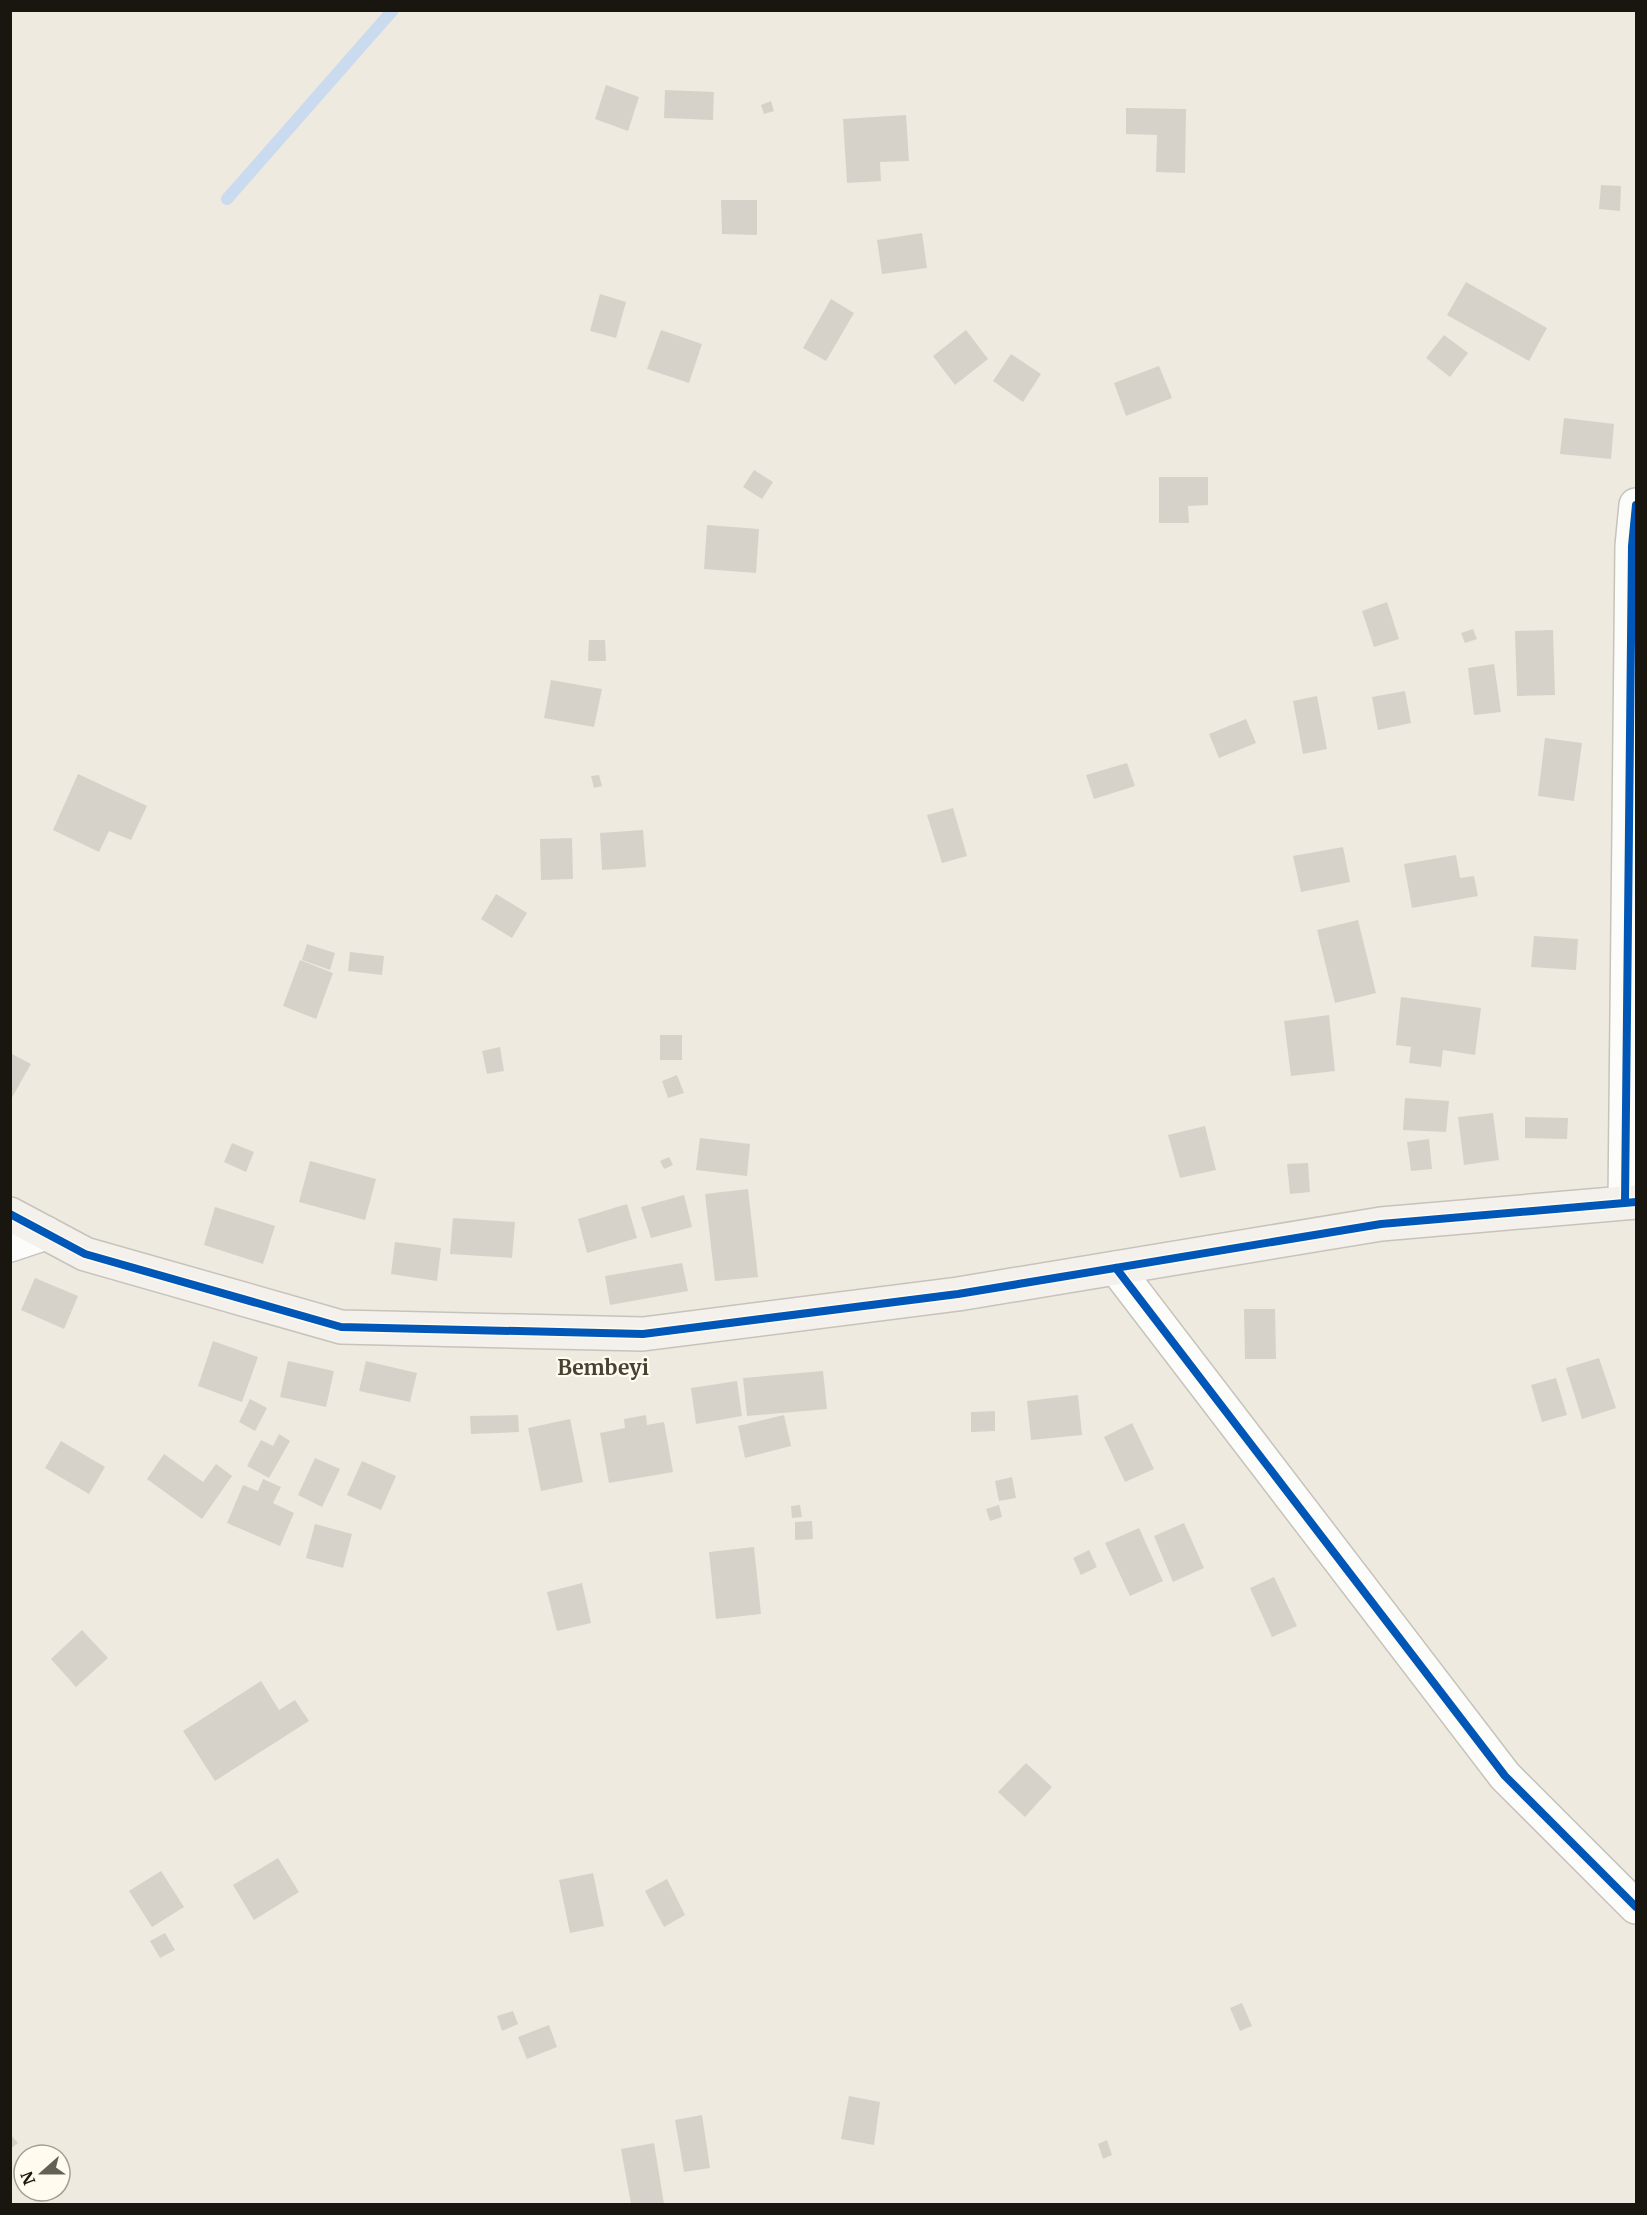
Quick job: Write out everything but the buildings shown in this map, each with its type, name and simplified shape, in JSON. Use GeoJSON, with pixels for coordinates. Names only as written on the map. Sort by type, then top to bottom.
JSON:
{"type":"FeatureCollection","features":[{"type":"Feature","properties":{"kind":"street"},"geometry":{"type":"LineString","coordinates":[[10,1214],[85,1254],[341,1327],[643,1334],[958,1294],[1381,1224],[1631,1202],[1632,546],[1636,505]]}},
{"type":"Feature","properties":{"kind":"street"},"geometry":{"type":"LineString","coordinates":[[10,1245],[46,1233]]}},
{"type":"Feature","properties":{"kind":"street"},"geometry":{"type":"LineString","coordinates":[[1116,1268],[1505,1776],[1636,1907]]}},
{"type":"Feature","properties":{"kind":"waterway"},"geometry":{"type":"LineString","coordinates":[[227,199],[393,10]]}},
{"type":"Feature","properties":{"kind":"cycle path"},"geometry":{"type":"LineString","coordinates":[[1625,1202],[1632,546],[1636,505]]}},
{"type":"Feature","properties":{"kind":"cycle path"},"geometry":{"type":"LineString","coordinates":[[10,1214],[85,1254],[341,1327],[643,1334],[958,1294],[1381,1224],[1636,1202]]}},
{"type":"Feature","properties":{"kind":"cycle path"},"geometry":{"type":"LineString","coordinates":[[1116,1268],[1505,1776],[1636,1907]]}},
{"type":"Feature","properties":{"kind":"district","name":"Bembeyi"},"geometry":{"type":"Point","coordinates":[603,1367]}}]}
